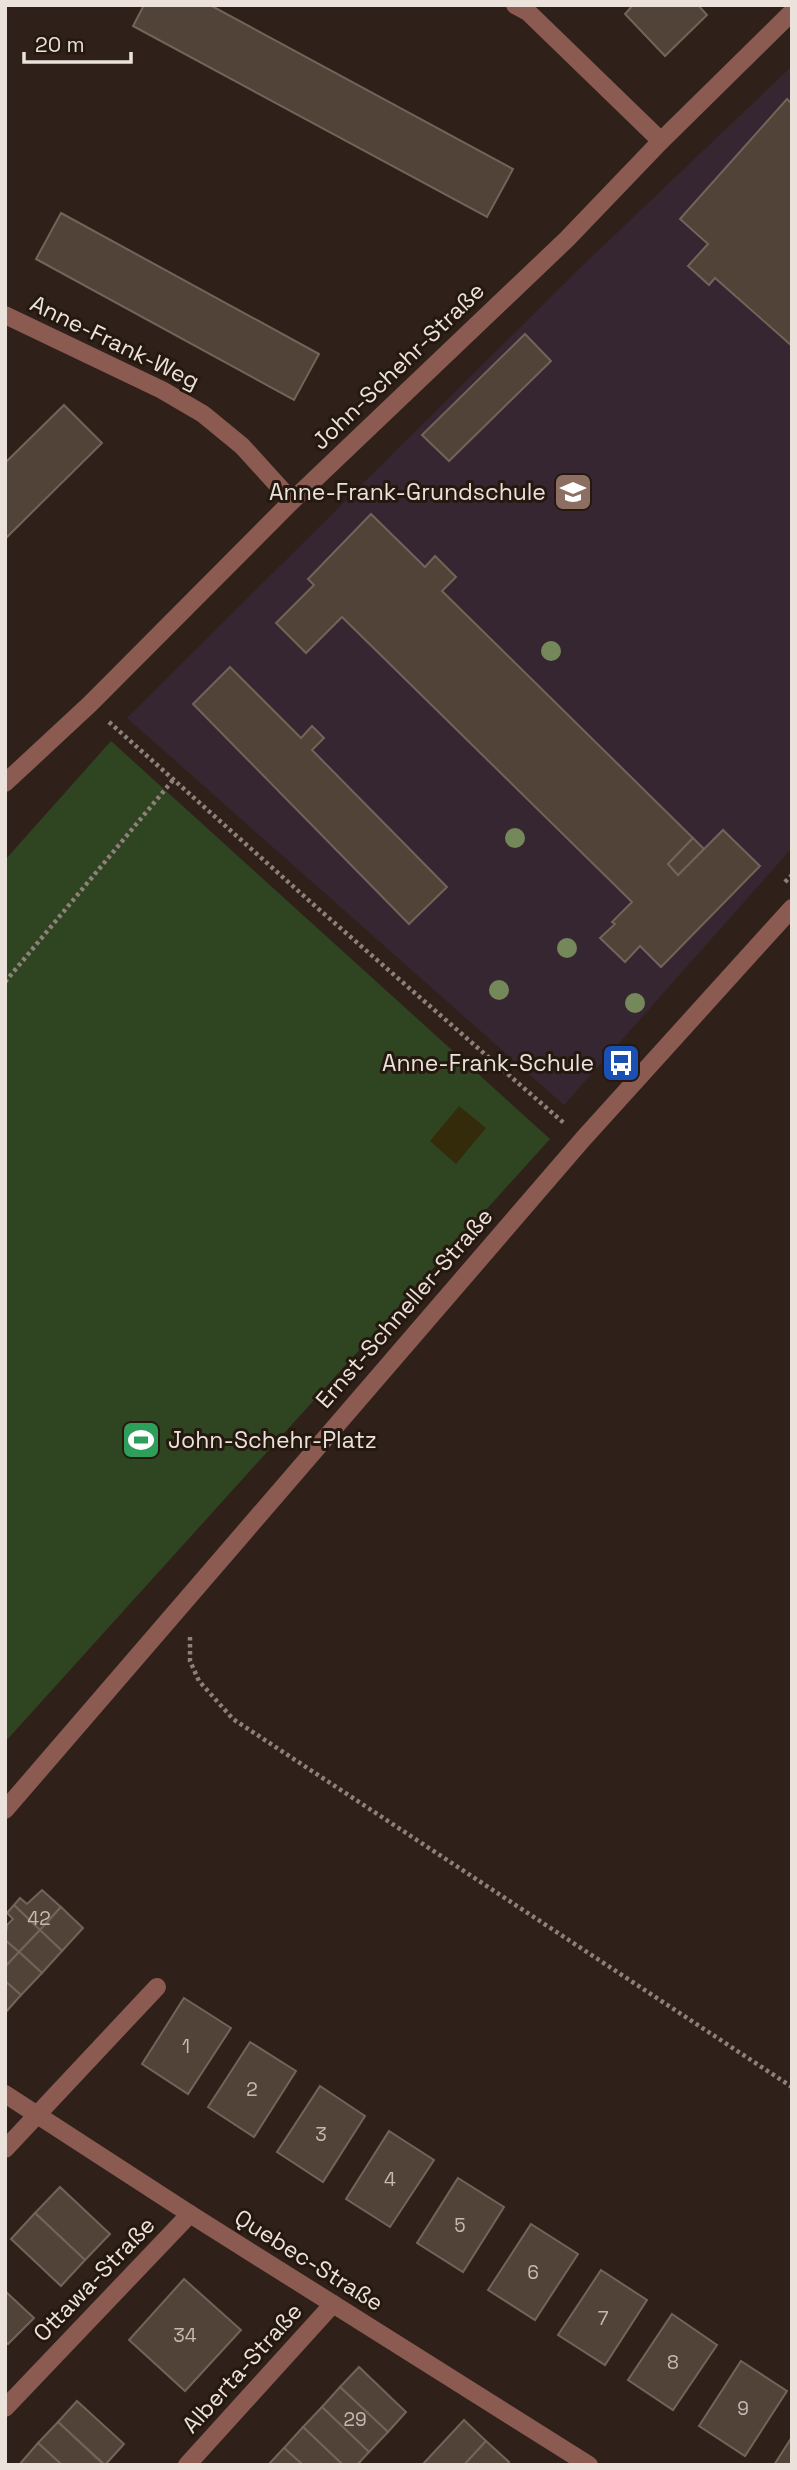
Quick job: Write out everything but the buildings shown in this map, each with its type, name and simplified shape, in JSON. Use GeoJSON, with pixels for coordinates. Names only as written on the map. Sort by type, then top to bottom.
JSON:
{"type":"FeatureCollection","features":[{"type":"Feature","properties":{"kind":"street"},"geometry":{"type":"LineString","coordinates":[[515,5],[528,12],[661,141]]}},
{"type":"Feature","properties":{"kind":"street","name":"John-Schehr-Straße"},"geometry":{"type":"LineString","coordinates":[[5,783],[90,704],[292,501],[567,239],[661,141],[792,12]]}},
{"type":"Feature","properties":{"kind":"street","name":"Anne-Frank-Weg"},"geometry":{"type":"LineString","coordinates":[[5,315],[162,390],[203,414],[242,446],[292,501]]}},
{"type":"Feature","properties":{"kind":"street","name":"Ernst-Schneller-Straße"},"geometry":{"type":"LineString","coordinates":[[5,1810],[583,1139],[792,908]]}},
{"type":"Feature","properties":{"kind":"street"},"geometry":{"type":"LineString","coordinates":[[5,2149],[157,1987]]}},
{"type":"Feature","properties":{"kind":"street","name":"Quebec-Straße"},"geometry":{"type":"LineString","coordinates":[[5,2094],[587,2464]]}},
{"type":"Feature","properties":{"kind":"street","name":"Ottawa-Straße"},"geometry":{"type":"LineString","coordinates":[[5,2408],[190,2214]]}},
{"type":"Feature","properties":{"kind":"street","name":"Alberta-Straße"},"geometry":{"type":"LineString","coordinates":[[187,2465],[333,2304]]}},
{"type":"Feature","properties":{"kind":"path"},"geometry":{"type":"LineString","coordinates":[[101,714],[583,1139]]}},
{"type":"Feature","properties":{"kind":"path"},"geometry":{"type":"LineString","coordinates":[[5,982],[173,780]]}},
{"type":"Feature","properties":{"kind":"path"},"geometry":{"type":"LineString","coordinates":[[190,1631],[190,1661],[199,1681],[233,1718],[792,2087]]}},
{"type":"Feature","properties":{"kind":"shaded area","name":"Anne-Frank-Grundschule"},"geometry":{"type":"Polygon","coordinates":[[[792,66],[792,848],[564,1105],[127,718],[582,266],[792,66]]]}},
{"type":"Feature","properties":{"kind":"green space","name":"John-Schehr-Platz"},"geometry":{"type":"Polygon","coordinates":[[[111,741],[550,1139],[5,1742],[5,860],[111,741]]]}},
{"type":"Feature","properties":{"kind":"sand"},"geometry":{"type":"Polygon","coordinates":[[[459,1106],[486,1128],[456,1164],[430,1141],[459,1106]]]}},
{"type":"Feature","properties":{"kind":"place","name":"Anne-Frank-Grundschule"},"geometry":{"type":"Point","coordinates":[573,492]}},
{"type":"Feature","properties":{"kind":"place","name":"Anne-Frank-Schule"},"geometry":{"type":"Point","coordinates":[621,1063]}},
{"type":"Feature","properties":{"kind":"place","name":"John-Schehr-Platz"},"geometry":{"type":"Point","coordinates":[141,1440]}}]}
